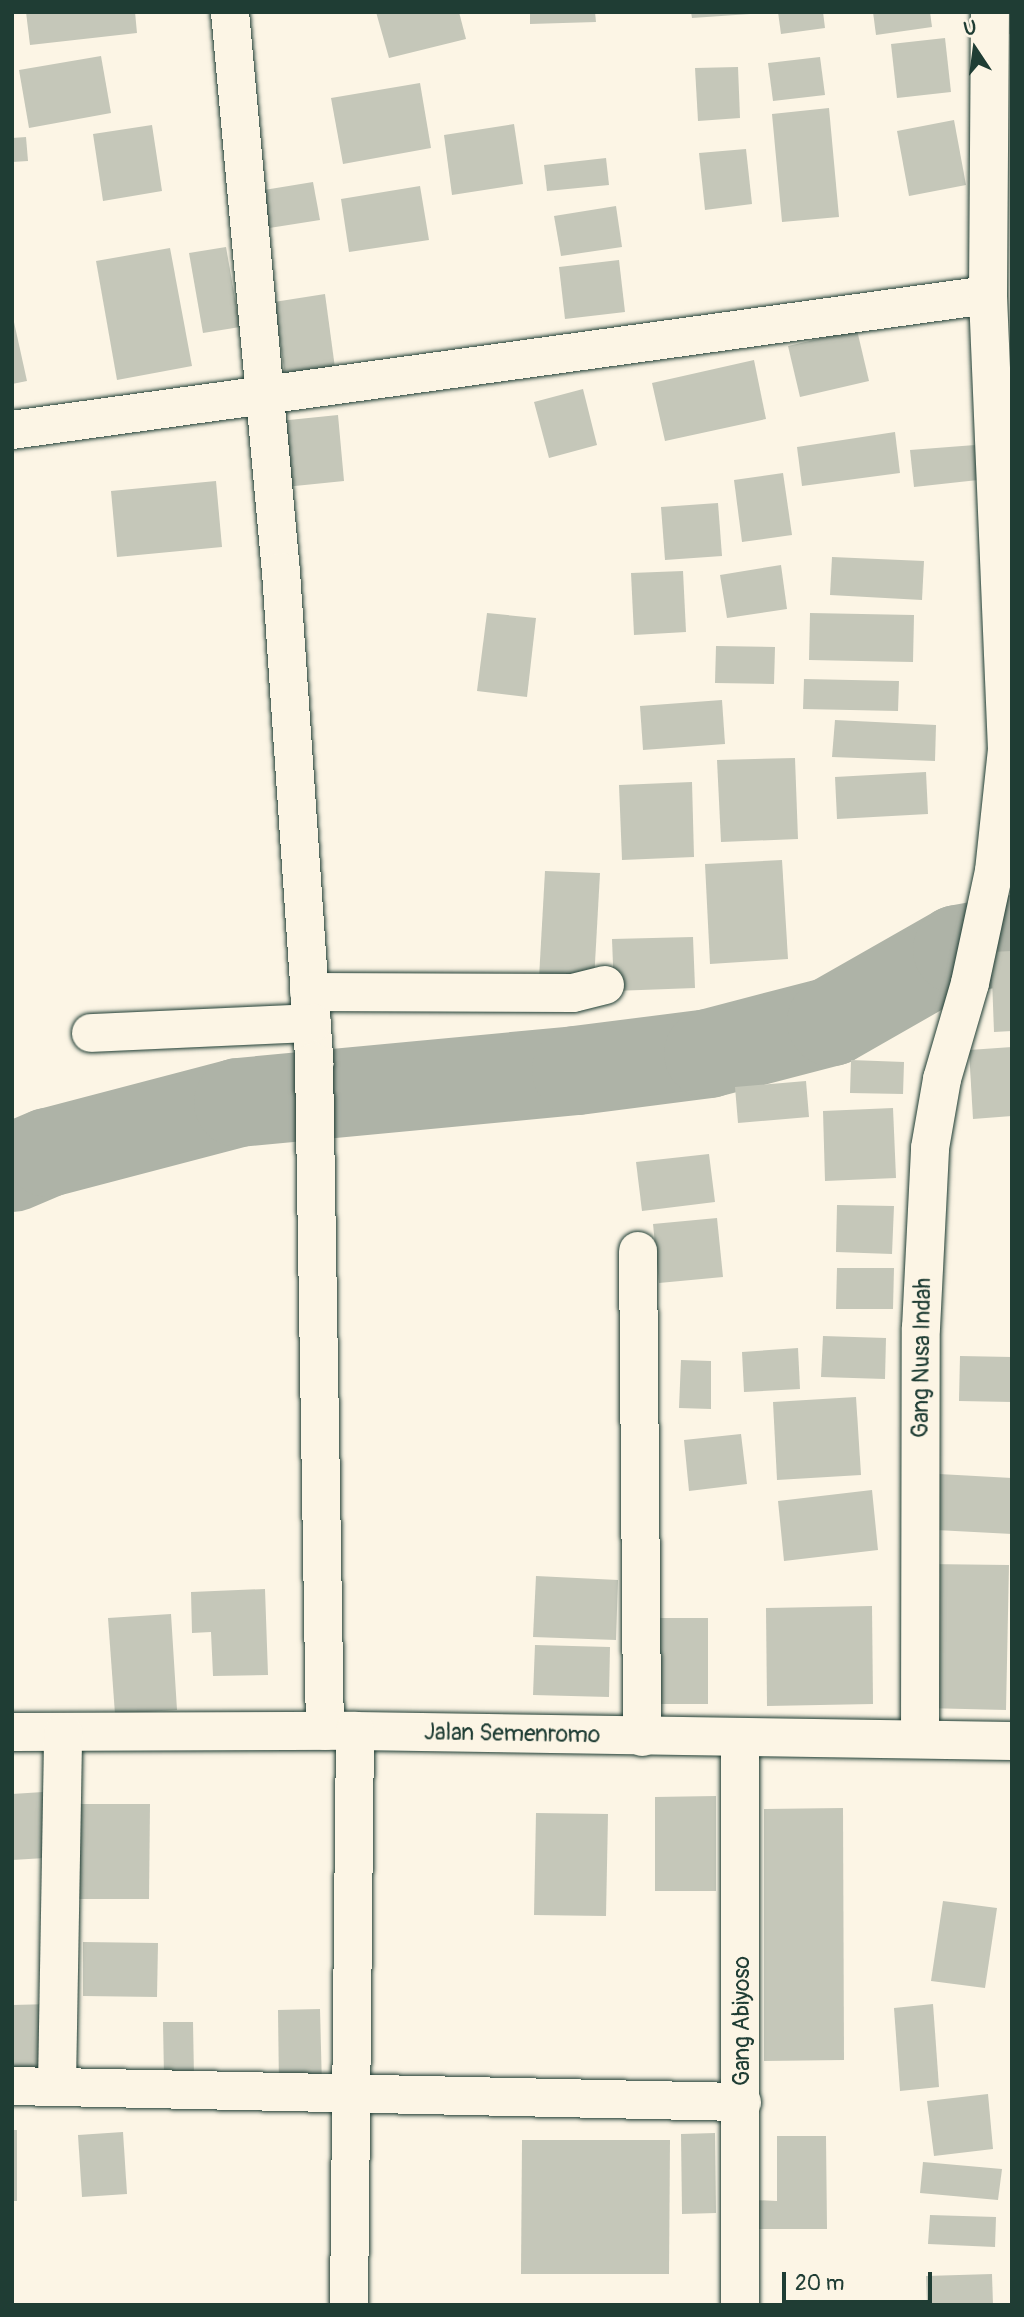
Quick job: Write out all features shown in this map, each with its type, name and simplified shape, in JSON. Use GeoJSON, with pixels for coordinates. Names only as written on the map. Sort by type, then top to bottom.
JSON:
{"type":"FeatureCollection","features":[{"type":"Feature","properties":{"kind":"street"},"geometry":{"type":"LineString","coordinates":[[230,12],[266,394],[314,1062],[355,2092],[349,2305]]}},
{"type":"Feature","properties":{"kind":"street"},"geometry":{"type":"LineString","coordinates":[[990,12],[988,295],[1002,482]]}},
{"type":"Feature","properties":{"kind":"street"},"geometry":{"type":"LineString","coordinates":[[12,430],[988,295]]}},
{"type":"Feature","properties":{"kind":"street","name":"Gang Nusa Indah"},"geometry":{"type":"LineString","coordinates":[[920,1739],[921,1328],[930,1148],[942,1079],[970,983],[994,871],[1007,750],[1002,482]]}},
{"type":"Feature","properties":{"kind":"street"},"geometry":{"type":"LineString","coordinates":[[91,1033],[310,1008],[573,993],[605,985]]}},
{"type":"Feature","properties":{"kind":"street"},"geometry":{"type":"LineString","coordinates":[[638,1251],[642,1737]]}},
{"type":"Feature","properties":{"kind":"street","name":"Jalan Semenromo"},"geometry":{"type":"LineString","coordinates":[[12,1732],[340,1731],[1012,1741]]}},
{"type":"Feature","properties":{"kind":"street"},"geometry":{"type":"LineString","coordinates":[[57,2085],[63,1733]]}},
{"type":"Feature","properties":{"kind":"street","name":"Gang Abiyoso"},"geometry":{"type":"LineString","coordinates":[[740,1738],[740,2305]]}},
{"type":"Feature","properties":{"kind":"street"},"geometry":{"type":"LineString","coordinates":[[12,2086],[742,2102]]}},
{"type":"Feature","properties":{"kind":"building"},"geometry":{"type":"Polygon","coordinates":[[[26,12],[135,12],[137,33],[30,45],[26,12]]]}},
{"type":"Feature","properties":{"kind":"building"},"geometry":{"type":"Polygon","coordinates":[[[376,12],[459,12],[466,39],[389,58],[376,12]]]}},
{"type":"Feature","properties":{"kind":"building"},"geometry":{"type":"Polygon","coordinates":[[[530,12],[595,12],[596,22],[530,24],[530,12]]]}},
{"type":"Feature","properties":{"kind":"building"},"geometry":{"type":"Polygon","coordinates":[[[691,12],[750,12],[750,14],[692,18],[691,12]]]}},
{"type":"Feature","properties":{"kind":"building"},"geometry":{"type":"Polygon","coordinates":[[[778,12],[823,12],[825,28],[781,34],[778,12]]]}},
{"type":"Feature","properties":{"kind":"building"},"geometry":{"type":"Polygon","coordinates":[[[873,12],[930,12],[932,27],[876,35],[873,12]]]}},
{"type":"Feature","properties":{"kind":"building"},"geometry":{"type":"Polygon","coordinates":[[[1003,12],[1012,12],[1012,34],[1003,34],[1003,12]]]}},
{"type":"Feature","properties":{"kind":"building"},"geometry":{"type":"Polygon","coordinates":[[[945,38],[951,92],[897,98],[891,44],[945,38]]]}},
{"type":"Feature","properties":{"kind":"building"},"geometry":{"type":"Polygon","coordinates":[[[101,56],[111,113],[29,128],[19,70],[101,56]]]}},
{"type":"Feature","properties":{"kind":"building"},"geometry":{"type":"Polygon","coordinates":[[[820,57],[825,95],[773,101],[768,63],[820,57]]]}},
{"type":"Feature","properties":{"kind":"building"},"geometry":{"type":"Polygon","coordinates":[[[738,67],[740,118],[698,121],[695,68],[738,67]]]}},
{"type":"Feature","properties":{"kind":"building"},"geometry":{"type":"Polygon","coordinates":[[[420,83],[431,148],[343,164],[331,98],[420,83]]]}},
{"type":"Feature","properties":{"kind":"building"},"geometry":{"type":"Polygon","coordinates":[[[829,108],[839,217],[782,222],[772,114],[829,108]]]}},
{"type":"Feature","properties":{"kind":"building"},"geometry":{"type":"Polygon","coordinates":[[[954,120],[966,185],[909,196],[897,131],[954,120]]]}},
{"type":"Feature","properties":{"kind":"building"},"geometry":{"type":"Polygon","coordinates":[[[514,124],[523,184],[452,195],[444,135],[514,124]]]}},
{"type":"Feature","properties":{"kind":"building"},"geometry":{"type":"Polygon","coordinates":[[[152,125],[162,191],[103,201],[93,134],[152,125]]]}},
{"type":"Feature","properties":{"kind":"building"},"geometry":{"type":"Polygon","coordinates":[[[26,137],[28,161],[12,162],[12,138],[26,137]]]}},
{"type":"Feature","properties":{"kind":"building"},"geometry":{"type":"Polygon","coordinates":[[[746,149],[752,204],[705,210],[699,153],[746,149]]]}},
{"type":"Feature","properties":{"kind":"building"},"geometry":{"type":"Polygon","coordinates":[[[606,158],[609,185],[547,191],[544,165],[606,158]]]}},
{"type":"Feature","properties":{"kind":"building"},"geometry":{"type":"Polygon","coordinates":[[[313,182],[320,220],[263,229],[258,191],[313,182]]]}},
{"type":"Feature","properties":{"kind":"building"},"geometry":{"type":"Polygon","coordinates":[[[420,186],[429,240],[349,252],[341,199],[420,186]]]}},
{"type":"Feature","properties":{"kind":"building"},"geometry":{"type":"Polygon","coordinates":[[[616,206],[622,247],[561,256],[554,216],[616,206]]]}},
{"type":"Feature","properties":{"kind":"building"},"geometry":{"type":"Polygon","coordinates":[[[226,247],[240,327],[203,333],[189,253],[226,247]]]}},
{"type":"Feature","properties":{"kind":"building"},"geometry":{"type":"Polygon","coordinates":[[[170,248],[192,366],[117,380],[96,261],[170,248]]]}},
{"type":"Feature","properties":{"kind":"building"},"geometry":{"type":"Polygon","coordinates":[[[619,260],[625,312],[565,319],[559,267],[619,260]]]}},
{"type":"Feature","properties":{"kind":"building"},"geometry":{"type":"Polygon","coordinates":[[[325,294],[335,368],[285,375],[274,302],[325,294]]]}},
{"type":"Feature","properties":{"kind":"building"},"geometry":{"type":"Polygon","coordinates":[[[12,313],[27,381],[12,384],[12,313]]]}},
{"type":"Feature","properties":{"kind":"building"},"geometry":{"type":"Polygon","coordinates":[[[857,330],[869,381],[800,397],[788,346],[857,330]]]}},
{"type":"Feature","properties":{"kind":"building"},"geometry":{"type":"Polygon","coordinates":[[[754,360],[766,419],[665,441],[652,383],[754,360]]]}},
{"type":"Feature","properties":{"kind":"building"},"geometry":{"type":"Polygon","coordinates":[[[583,389],[597,445],[549,458],[534,402],[583,389]]]}},
{"type":"Feature","properties":{"kind":"building"},"geometry":{"type":"Polygon","coordinates":[[[338,415],[344,481],[285,487],[279,421],[338,415]]]}},
{"type":"Feature","properties":{"kind":"building"},"geometry":{"type":"Polygon","coordinates":[[[895,432],[900,473],[802,486],[797,447],[895,432]]]}},
{"type":"Feature","properties":{"kind":"building"},"geometry":{"type":"Polygon","coordinates":[[[975,445],[978,480],[914,487],[910,450],[975,445]]]}},
{"type":"Feature","properties":{"kind":"building"},"geometry":{"type":"Polygon","coordinates":[[[783,473],[792,535],[742,542],[734,480],[783,473]]]}},
{"type":"Feature","properties":{"kind":"building"},"geometry":{"type":"Polygon","coordinates":[[[216,481],[222,547],[117,557],[111,491],[216,481]]]}},
{"type":"Feature","properties":{"kind":"building"},"geometry":{"type":"Polygon","coordinates":[[[718,503],[722,556],[665,560],[661,507],[718,503]]]}},
{"type":"Feature","properties":{"kind":"building"},"geometry":{"type":"Polygon","coordinates":[[[832,557],[924,561],[922,600],[830,595],[832,557]]]}},
{"type":"Feature","properties":{"kind":"building"},"geometry":{"type":"Polygon","coordinates":[[[781,565],[787,609],[727,618],[720,575],[781,565]]]}},
{"type":"Feature","properties":{"kind":"building"},"geometry":{"type":"Polygon","coordinates":[[[683,571],[686,632],[634,635],[631,573],[683,571]]]}},
{"type":"Feature","properties":{"kind":"building"},"geometry":{"type":"Polygon","coordinates":[[[487,613],[536,618],[527,697],[477,691],[487,613]]]}},
{"type":"Feature","properties":{"kind":"building"},"geometry":{"type":"Polygon","coordinates":[[[810,613],[914,615],[913,662],[809,660],[810,613]]]}},
{"type":"Feature","properties":{"kind":"building"},"geometry":{"type":"Polygon","coordinates":[[[716,646],[775,647],[774,684],[715,683],[716,646]]]}},
{"type":"Feature","properties":{"kind":"building"},"geometry":{"type":"Polygon","coordinates":[[[804,679],[899,681],[898,711],[803,709],[804,679]]]}},
{"type":"Feature","properties":{"kind":"building"},"geometry":{"type":"Polygon","coordinates":[[[722,700],[725,744],[643,750],[640,706],[722,700]]]}},
{"type":"Feature","properties":{"kind":"building"},"geometry":{"type":"Polygon","coordinates":[[[835,720],[936,725],[935,761],[832,757],[835,720]]]}},
{"type":"Feature","properties":{"kind":"building"},"geometry":{"type":"Polygon","coordinates":[[[795,758],[798,839],[721,842],[717,760],[795,758]]]}},
{"type":"Feature","properties":{"kind":"building"},"geometry":{"type":"Polygon","coordinates":[[[926,772],[928,814],[837,819],[835,777],[926,772]]]}},
{"type":"Feature","properties":{"kind":"building"},"geometry":{"type":"Polygon","coordinates":[[[692,782],[694,857],[622,860],[619,785],[692,782]]]}},
{"type":"Feature","properties":{"kind":"building"},"geometry":{"type":"Polygon","coordinates":[[[782,860],[788,959],[710,964],[705,864],[782,860]]]}},
{"type":"Feature","properties":{"kind":"building"},"geometry":{"type":"Polygon","coordinates":[[[545,871],[600,873],[594,981],[539,978],[545,871]]]}},
{"type":"Feature","properties":{"kind":"building"},"geometry":{"type":"Polygon","coordinates":[[[693,937],[695,988],[614,991],[612,939],[693,937]]]}},
{"type":"Feature","properties":{"kind":"building"},"geometry":{"type":"Polygon","coordinates":[[[1012,951],[1012,1031],[994,1032],[991,952],[1012,951]]]}},
{"type":"Feature","properties":{"kind":"building"},"geometry":{"type":"Polygon","coordinates":[[[1012,1047],[1012,1116],[973,1119],[969,1050],[1012,1047]]]}},
{"type":"Feature","properties":{"kind":"building"},"geometry":{"type":"Polygon","coordinates":[[[851,1060],[904,1062],[903,1094],[850,1093],[851,1060]]]}},
{"type":"Feature","properties":{"kind":"building"},"geometry":{"type":"Polygon","coordinates":[[[806,1081],[809,1117],[738,1123],[735,1087],[806,1081]]]}},
{"type":"Feature","properties":{"kind":"building"},"geometry":{"type":"Polygon","coordinates":[[[893,1108],[896,1178],[825,1181],[823,1111],[893,1108]]]}},
{"type":"Feature","properties":{"kind":"building"},"geometry":{"type":"Polygon","coordinates":[[[709,1154],[715,1202],[642,1211],[636,1162],[709,1154]]]}},
{"type":"Feature","properties":{"kind":"building"},"geometry":{"type":"Polygon","coordinates":[[[837,1205],[894,1206],[892,1254],[836,1252],[837,1205]]]}},
{"type":"Feature","properties":{"kind":"building"},"geometry":{"type":"Polygon","coordinates":[[[717,1218],[723,1277],[659,1283],[653,1224],[717,1218]]]}},
{"type":"Feature","properties":{"kind":"building"},"geometry":{"type":"Polygon","coordinates":[[[837,1268],[894,1268],[893,1309],[836,1309],[837,1268]]]}},
{"type":"Feature","properties":{"kind":"building"},"geometry":{"type":"Polygon","coordinates":[[[823,1336],[886,1338],[885,1379],[821,1377],[823,1336]]]}},
{"type":"Feature","properties":{"kind":"building"},"geometry":{"type":"Polygon","coordinates":[[[798,1348],[800,1389],[744,1392],[742,1352],[798,1348]]]}},
{"type":"Feature","properties":{"kind":"building"},"geometry":{"type":"Polygon","coordinates":[[[960,1356],[1012,1357],[1012,1402],[959,1401],[960,1356]]]}},
{"type":"Feature","properties":{"kind":"building"},"geometry":{"type":"Polygon","coordinates":[[[681,1360],[711,1361],[711,1409],[679,1408],[681,1360]]]}},
{"type":"Feature","properties":{"kind":"building"},"geometry":{"type":"Polygon","coordinates":[[[856,1397],[861,1475],[777,1480],[773,1402],[856,1397]]]}},
{"type":"Feature","properties":{"kind":"building"},"geometry":{"type":"Polygon","coordinates":[[[741,1434],[747,1484],[689,1491],[684,1440],[741,1434]]]}},
{"type":"Feature","properties":{"kind":"building"},"geometry":{"type":"Polygon","coordinates":[[[939,1474],[1012,1478],[1012,1534],[936,1530],[939,1474]]]}},
{"type":"Feature","properties":{"kind":"building"},"geometry":{"type":"Polygon","coordinates":[[[872,1490],[878,1550],[784,1561],[778,1501],[872,1490]]]}},
{"type":"Feature","properties":{"kind":"building"},"geometry":{"type":"Polygon","coordinates":[[[926,1564],[1009,1565],[1006,1710],[924,1708],[926,1564]]]}},
{"type":"Feature","properties":{"kind":"building"},"geometry":{"type":"Polygon","coordinates":[[[536,1576],[618,1580],[616,1640],[533,1637],[536,1576]]]}},
{"type":"Feature","properties":{"kind":"building"},"geometry":{"type":"Polygon","coordinates":[[[265,1589],[268,1675],[213,1676],[211,1632],[192,1633],[191,1592],[265,1589]]]}},
{"type":"Feature","properties":{"kind":"building"},"geometry":{"type":"Polygon","coordinates":[[[872,1606],[873,1704],[767,1706],[766,1608],[872,1606]]]}},
{"type":"Feature","properties":{"kind":"building"},"geometry":{"type":"Polygon","coordinates":[[[171,1614],[177,1710],[115,1714],[108,1618],[171,1614]]]}},
{"type":"Feature","properties":{"kind":"building"},"geometry":{"type":"Polygon","coordinates":[[[650,1618],[708,1618],[708,1704],[650,1704],[650,1618]]]}},
{"type":"Feature","properties":{"kind":"building"},"geometry":{"type":"Polygon","coordinates":[[[535,1645],[610,1647],[609,1697],[533,1695],[535,1645]]]}},
{"type":"Feature","properties":{"kind":"building"},"geometry":{"type":"Polygon","coordinates":[[[43,1792],[45,1858],[12,1860],[12,1794],[43,1792]]]}},
{"type":"Feature","properties":{"kind":"building"},"geometry":{"type":"Polygon","coordinates":[[[716,1796],[716,1891],[655,1891],[655,1797],[716,1796]]]}},
{"type":"Feature","properties":{"kind":"building"},"geometry":{"type":"Polygon","coordinates":[[[72,1804],[150,1804],[149,1899],[73,1899],[72,1804]]]}},
{"type":"Feature","properties":{"kind":"building"},"geometry":{"type":"Polygon","coordinates":[[[843,1808],[844,2060],[764,2061],[764,1809],[843,1808]]]}},
{"type":"Feature","properties":{"kind":"building"},"geometry":{"type":"Polygon","coordinates":[[[536,1813],[608,1814],[606,1916],[534,1915],[536,1813]]]}},
{"type":"Feature","properties":{"kind":"building"},"geometry":{"type":"Polygon","coordinates":[[[943,1901],[997,1908],[985,1988],[931,1981],[943,1901]]]}},
{"type":"Feature","properties":{"kind":"building"},"geometry":{"type":"Polygon","coordinates":[[[83,1942],[158,1943],[157,1997],[83,1996],[83,1942]]]}},
{"type":"Feature","properties":{"kind":"building"},"geometry":{"type":"Polygon","coordinates":[[[51,2004],[52,2075],[12,2075],[12,2005],[51,2004]]]}},
{"type":"Feature","properties":{"kind":"building"},"geometry":{"type":"Polygon","coordinates":[[[933,2004],[939,2087],[900,2091],[894,2008],[933,2004]]]}},
{"type":"Feature","properties":{"kind":"building"},"geometry":{"type":"Polygon","coordinates":[[[320,2009],[322,2087],[279,2088],[278,2010],[320,2009]]]}},
{"type":"Feature","properties":{"kind":"building"},"geometry":{"type":"Polygon","coordinates":[[[163,2022],[193,2022],[194,2077],[164,2077],[163,2022]]]}},
{"type":"Feature","properties":{"kind":"building"},"geometry":{"type":"Polygon","coordinates":[[[988,2094],[993,2149],[934,2156],[927,2101],[988,2094]]]}},
{"type":"Feature","properties":{"kind":"building"},"geometry":{"type":"Polygon","coordinates":[[[12,2130],[17,2130],[17,2201],[12,2201],[12,2130]]]}},
{"type":"Feature","properties":{"kind":"building"},"geometry":{"type":"Polygon","coordinates":[[[123,2132],[127,2194],[82,2197],[78,2135],[123,2132]]]}},
{"type":"Feature","properties":{"kind":"building"},"geometry":{"type":"Polygon","coordinates":[[[715,2133],[716,2213],[682,2214],[681,2134],[715,2133]]]}},
{"type":"Feature","properties":{"kind":"building"},"geometry":{"type":"Polygon","coordinates":[[[777,2136],[826,2136],[827,2229],[754,2229],[754,2200],[777,2201],[777,2136]]]}},
{"type":"Feature","properties":{"kind":"building"},"geometry":{"type":"Polygon","coordinates":[[[522,2140],[670,2140],[669,2274],[521,2274],[522,2140]]]}},
{"type":"Feature","properties":{"kind":"building"},"geometry":{"type":"Polygon","coordinates":[[[923,2162],[1002,2169],[998,2200],[920,2193],[923,2162]]]}},
{"type":"Feature","properties":{"kind":"building"},"geometry":{"type":"Polygon","coordinates":[[[930,2215],[996,2217],[995,2247],[928,2244],[930,2215]]]}},
{"type":"Feature","properties":{"kind":"building"},"geometry":{"type":"Polygon","coordinates":[[[992,2274],[993,2305],[927,2305],[926,2276],[992,2274]]]}},
{"type":"Feature","properties":{"kind":"waterway"},"geometry":{"type":"LineString","coordinates":[[12,1167],[48,1152],[238,1102],[576,1070],[708,1053],[831,1021],[957,949],[1012,939]]}}]}
